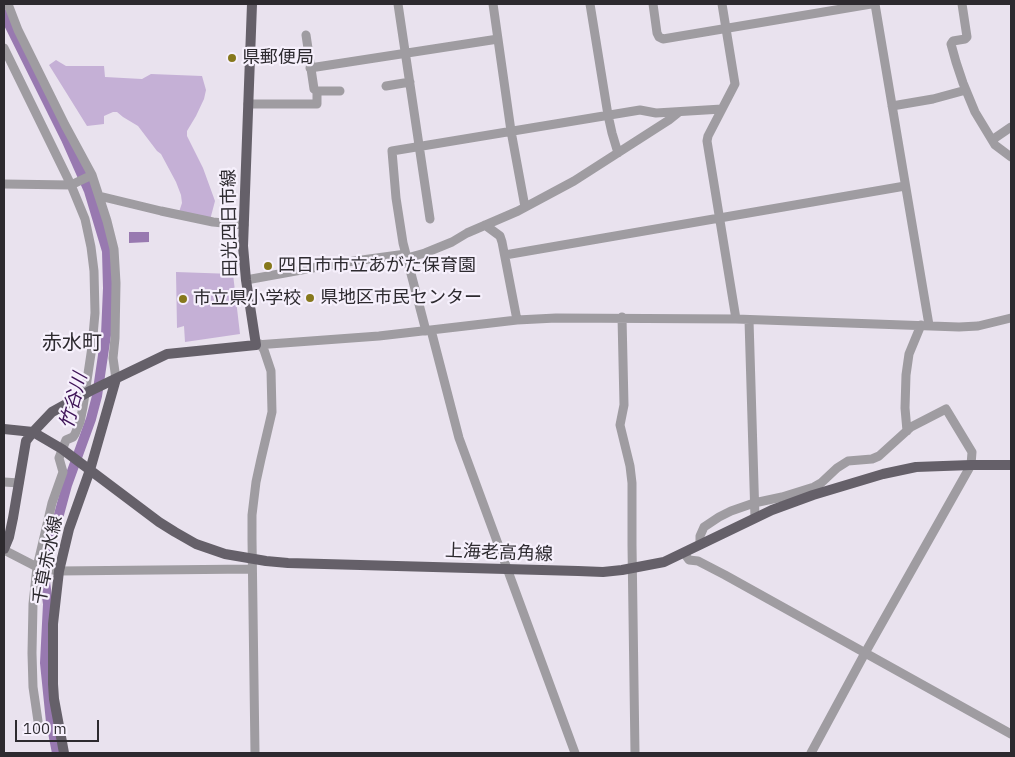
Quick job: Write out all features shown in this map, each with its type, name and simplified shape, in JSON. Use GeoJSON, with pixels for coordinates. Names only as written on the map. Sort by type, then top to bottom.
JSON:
{"type":"FeatureCollection","features":[{"type":"Feature","properties":{"kind":"main road","name":"田光四日市線"},"geometry":{"type":"LineString","coordinates":[[252,4],[243,246],[246,280],[258,344]]}},
{"type":"Feature","properties":{"kind":"main road"},"geometry":{"type":"LineString","coordinates":[[4,549],[9,537],[26,441],[52,412],[87,392],[167,354],[258,344]]}},
{"type":"Feature","properties":{"kind":"main road","name":"千草赤水線"},"geometry":{"type":"LineString","coordinates":[[64,753],[53,684],[53,624],[57,570],[113,380]]}},
{"type":"Feature","properties":{"kind":"main road","name":"上海老高角線"},"geometry":{"type":"LineString","coordinates":[[4,429],[33,432],[63,450],[159,522],[185,538],[210,550],[252,564],[288,563],[603,572],[632,569],[664,562],[772,510],[858,481],[916,467],[1011,465]]}},
{"type":"Feature","properties":{"kind":"street"},"geometry":{"type":"LineString","coordinates":[[8,4],[18,30],[90,175],[99,196],[114,249],[116,338],[113,358],[113,380]]}},
{"type":"Feature","properties":{"kind":"street"},"geometry":{"type":"LineString","coordinates":[[398,4],[430,218]]}},
{"type":"Feature","properties":{"kind":"street"},"geometry":{"type":"LineString","coordinates":[[493,4],[511,132],[525,207]]}},
{"type":"Feature","properties":{"kind":"street"},"geometry":{"type":"LineString","coordinates":[[590,4],[608,115],[618,153]]}},
{"type":"Feature","properties":{"kind":"street"},"geometry":{"type":"LineString","coordinates":[[653,4],[657,33],[659,38],[663,39],[873,4],[905,186],[925,325],[919,332],[909,354],[905,408],[907,431]]}},
{"type":"Feature","properties":{"kind":"street"},"geometry":{"type":"LineString","coordinates":[[722,4],[736,84],[707,141],[736,318]]}},
{"type":"Feature","properties":{"kind":"street"},"geometry":{"type":"LineString","coordinates":[[962,4],[967,37],[953,41],[951,44],[956,62],[975,112],[992,140],[1011,157]]}},
{"type":"Feature","properties":{"kind":"street"},"geometry":{"type":"LineString","coordinates":[[248,104],[317,104],[317,91],[314,88],[306,36]]}},
{"type":"Feature","properties":{"kind":"street"},"geometry":{"type":"LineString","coordinates":[[310,68],[498,38]]}},
{"type":"Feature","properties":{"kind":"street"},"geometry":{"type":"LineString","coordinates":[[4,48],[72,185],[85,219],[94,271],[95,313],[87,392],[80,422],[75,434],[66,440],[59,458],[63,472],[52,503],[36,567],[32,653],[38,728]]}},
{"type":"Feature","properties":{"kind":"street"},"geometry":{"type":"LineString","coordinates":[[386,86],[410,82]]}},
{"type":"Feature","properties":{"kind":"street"},"geometry":{"type":"LineString","coordinates":[[892,106],[933,99],[966,90]]}},
{"type":"Feature","properties":{"kind":"street"},"geometry":{"type":"LineString","coordinates":[[317,91],[340,91]]}},
{"type":"Feature","properties":{"kind":"street"},"geometry":{"type":"LineString","coordinates":[[575,753],[460,438],[407,256],[396,198],[392,150],[640,110],[656,113],[722,109]]}},
{"type":"Feature","properties":{"kind":"street"},"geometry":{"type":"LineString","coordinates":[[246,280],[340,263],[425,253],[525,207],[574,181],[679,112]]}},
{"type":"Feature","properties":{"kind":"street"},"geometry":{"type":"LineString","coordinates":[[992,140],[1011,128]]}},
{"type":"Feature","properties":{"kind":"street"},"geometry":{"type":"LineString","coordinates":[[4,184],[72,185],[90,175]]}},
{"type":"Feature","properties":{"kind":"street"},"geometry":{"type":"LineString","coordinates":[[505,255],[905,186]]}},
{"type":"Feature","properties":{"kind":"street"},"geometry":{"type":"LineString","coordinates":[[99,196],[213,222],[244,225]]}},
{"type":"Feature","properties":{"kind":"street"},"geometry":{"type":"LineString","coordinates":[[485,225],[500,236],[516,320]]}},
{"type":"Feature","properties":{"kind":"street"},"geometry":{"type":"LineString","coordinates":[[622,317],[624,404],[620,425],[632,483],[635,753]]}},
{"type":"Feature","properties":{"kind":"street"},"geometry":{"type":"LineString","coordinates":[[258,344],[379,336],[516,320],[556,318],[736,318],[959,327],[978,326],[1011,318]]}},
{"type":"Feature","properties":{"kind":"street"},"geometry":{"type":"LineString","coordinates":[[749,320],[755,518]]}},
{"type":"Feature","properties":{"kind":"street"},"geometry":{"type":"LineString","coordinates":[[255,753],[252,515],[256,482],[272,412],[271,372],[264,350],[258,344]]}},
{"type":"Feature","properties":{"kind":"street"},"geometry":{"type":"LineString","coordinates":[[700,544],[700,536],[704,527],[712,521],[731,511],[754,503],[814,487],[848,461],[872,459],[879,456],[911,427],[946,409],[972,452],[971,465],[810,753]]}},
{"type":"Feature","properties":{"kind":"street"},"geometry":{"type":"LineString","coordinates":[[4,482],[19,483]]}},
{"type":"Feature","properties":{"kind":"street"},"geometry":{"type":"LineString","coordinates":[[4,549],[8,553],[36,567],[57,570],[252,564]]}},
{"type":"Feature","properties":{"kind":"street"},"geometry":{"type":"LineString","coordinates":[[684,552],[689,560],[698,561],[725,575],[1011,734]]}},
{"type":"Feature","properties":{"kind":"shaded area"},"geometry":{"type":"Polygon","coordinates":[[[56,60],[66,66],[104,66],[105,77],[142,79],[151,74],[202,76],[206,90],[204,99],[187,131],[187,136],[203,168],[215,201],[210,220],[179,212],[182,203],[176,182],[161,154],[138,126],[117,112],[113,112],[104,116],[104,124],[87,126],[49,65],[56,60]]]}},
{"type":"Feature","properties":{"kind":"shaded area"},"geometry":{"type":"Polygon","coordinates":[[[129,232],[149,232],[149,242],[129,243],[129,232]]]}},
{"type":"Feature","properties":{"kind":"shaded area"},"geometry":{"type":"Polygon","coordinates":[[[176,272],[233,274],[240,334],[185,342],[184,326],[177,328],[176,272]]]}},
{"type":"Feature","properties":{"kind":"waterway","name":"竹谷川"},"geometry":{"type":"LineString","coordinates":[[4,14],[66,139],[89,191],[107,251],[106,335],[97,396],[91,419],[67,485],[48,555],[45,582],[48,604],[45,663],[51,722],[57,753]]}},
{"type":"Feature","properties":{"kind":"place","name":"県郵便局"},"geometry":{"type":"Point","coordinates":[232,58]}},
{"type":"Feature","properties":{"kind":"place","name":"四日市市立あがた保育園"},"geometry":{"type":"Point","coordinates":[268,266]}},
{"type":"Feature","properties":{"kind":"place","name":"県地区市民センター"},"geometry":{"type":"Point","coordinates":[310,298]}},
{"type":"Feature","properties":{"kind":"place","name":"市立県小学校"},"geometry":{"type":"Point","coordinates":[183,299]}},
{"type":"Feature","properties":{"kind":"district","name":"赤水町"},"geometry":{"type":"Point","coordinates":[72,343]}}]}
